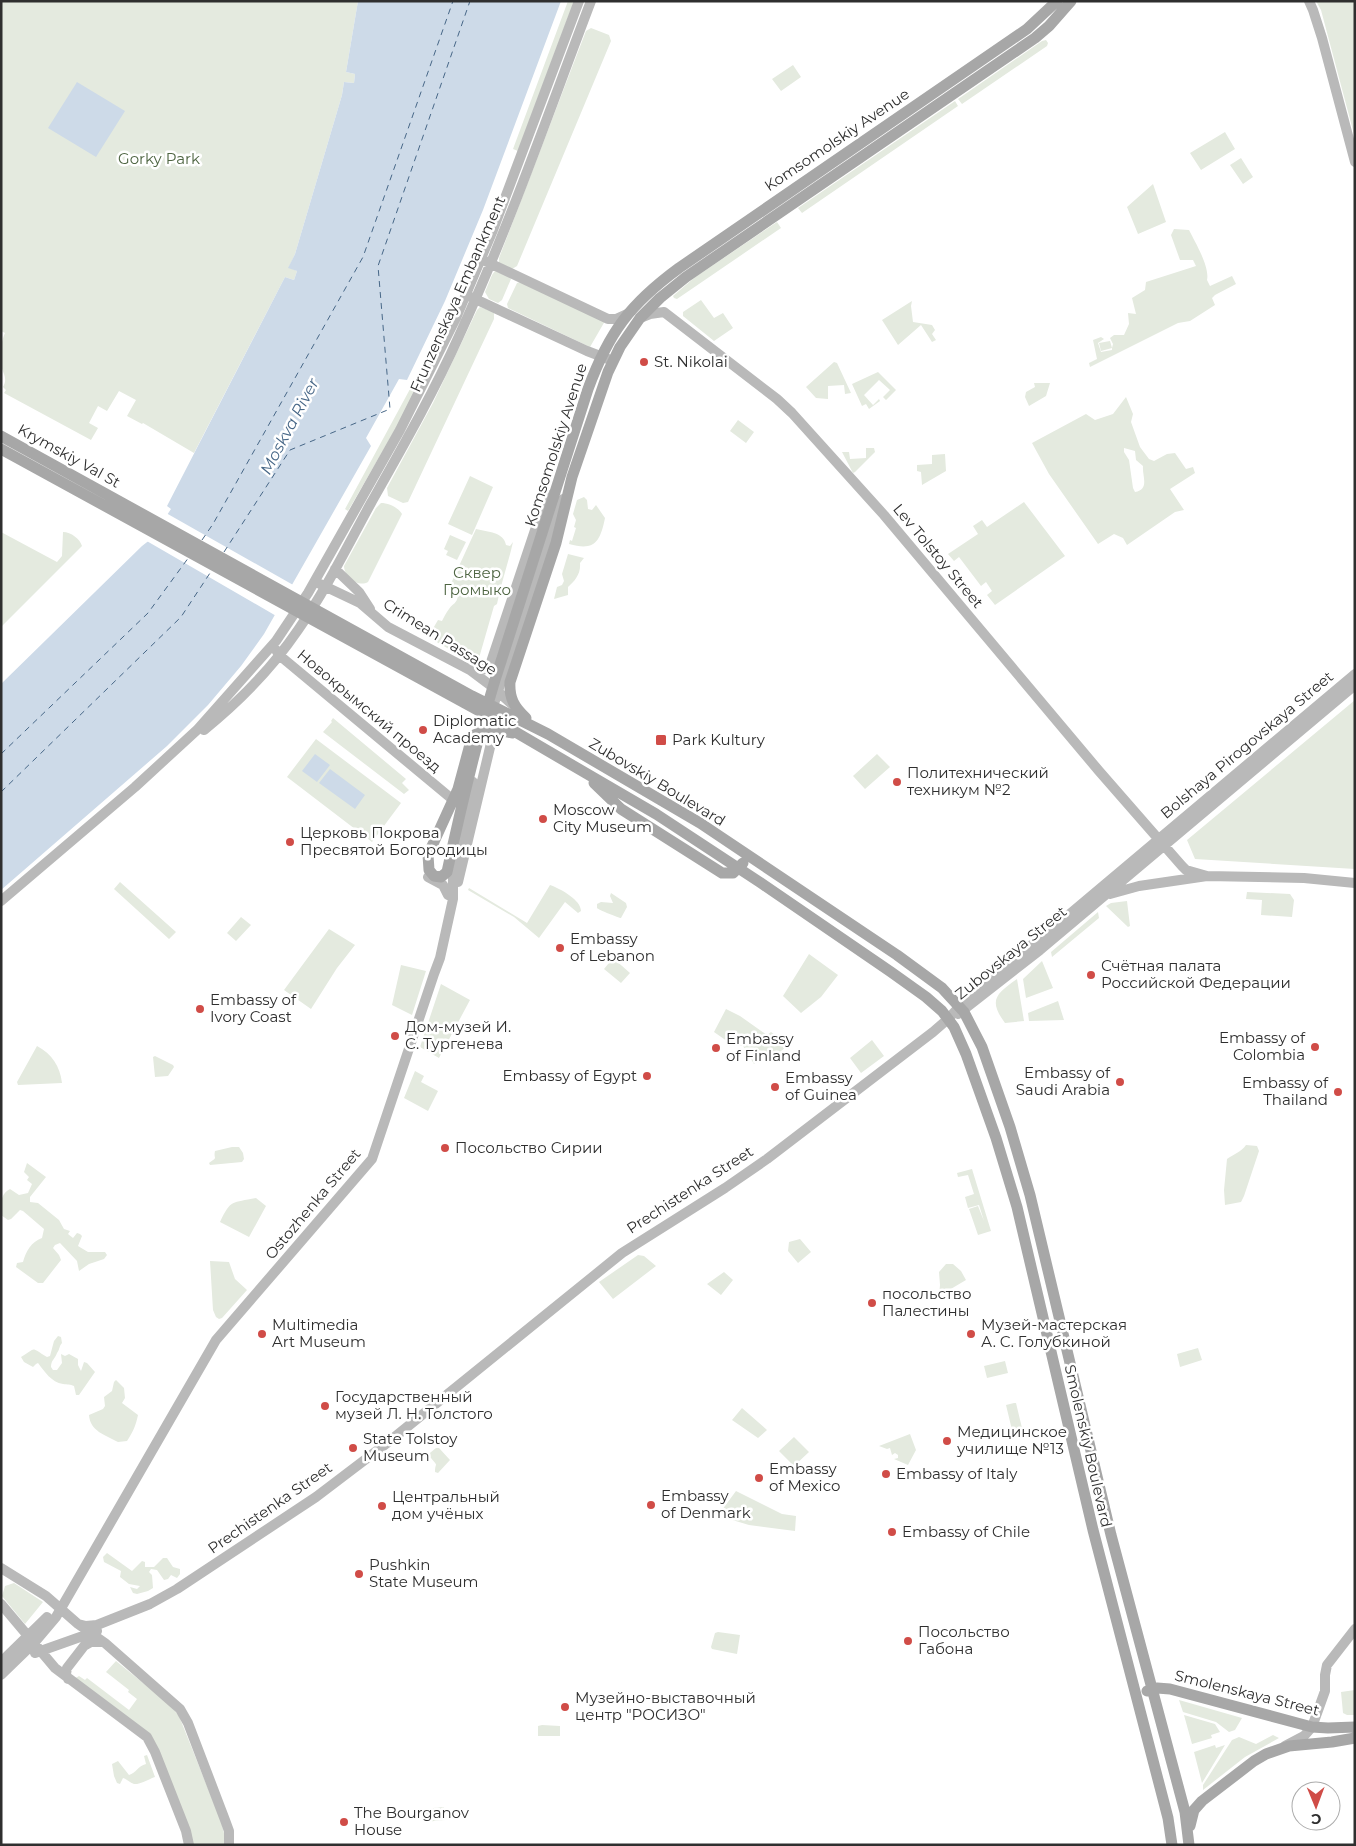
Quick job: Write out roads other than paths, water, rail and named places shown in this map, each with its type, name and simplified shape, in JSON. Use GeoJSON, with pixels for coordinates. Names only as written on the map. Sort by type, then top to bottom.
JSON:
{"type":"FeatureCollection","features":[{"type":"Feature","properties":{"kind":"main road","name":"Frunzenskaya Embankment"},"geometry":{"type":"LineString","coordinates":[[180,746],[199,735],[243,696],[299,629],[326,586],[429,399],[476,299],[486,262],[579,1]]}},
{"type":"Feature","properties":{"kind":"main road","name":"Frunzenskaya Embankment"},"geometry":{"type":"LineString","coordinates":[[180,746],[276,641],[314,584],[419,393],[466,294],[486,262],[517,198],[591,1]]}},
{"type":"Feature","properties":{"kind":"main road","name":"Komsomolskiy Avenue"},"geometry":{"type":"LineString","coordinates":[[450,873],[467,783],[482,722],[566,474],[588,389],[601,358],[627,314],[648,291],[679,268],[1027,29],[1057,1]]}},
{"type":"Feature","properties":{"kind":"main road","name":"Komsomolskiy Avenue"},"geometry":{"type":"LineString","coordinates":[[566,474],[616,356],[640,318],[654,304],[686,276],[1035,38],[1049,26],[1071,1]]}},
{"type":"Feature","properties":{"kind":"main road"},"geometry":{"type":"LineString","coordinates":[[1308,1],[1315,16],[1355,162]]}},
{"type":"Feature","properties":{"kind":"main road"},"geometry":{"type":"LineString","coordinates":[[486,262],[608,318],[616,319],[627,314]]}},
{"type":"Feature","properties":{"kind":"main road"},"geometry":{"type":"LineString","coordinates":[[466,294],[601,358],[608,359],[616,356]]}},
{"type":"Feature","properties":{"kind":"main road","name":"Lev Tolstoy Street"},"geometry":{"type":"LineString","coordinates":[[640,318],[664,312],[777,399],[792,413],[884,515],[1107,780],[1186,870],[1207,876]]}},
{"type":"Feature","properties":{"kind":"main road","name":"Krymskiy Val St"},"geometry":{"type":"LineString","coordinates":[[1,436],[120,507]]}},
{"type":"Feature","properties":{"kind":"main road","name":"Krymskiy Val St"},"geometry":{"type":"LineString","coordinates":[[1,449],[120,507]]}},
{"type":"Feature","properties":{"kind":"main road"},"geometry":{"type":"LineString","coordinates":[[470,670],[480,671],[487,668],[491,662],[535,530],[566,474]]}},
{"type":"Feature","properties":{"kind":"main road"},"geometry":{"type":"LineString","coordinates":[[516,708],[510,691],[510,682],[556,543],[566,474]]}},
{"type":"Feature","properties":{"kind":"main road"},"geometry":{"type":"LineString","coordinates":[[120,507],[319,618]]}},
{"type":"Feature","properties":{"kind":"main road"},"geometry":{"type":"LineString","coordinates":[[335,569],[359,592],[371,613]]}},
{"type":"Feature","properties":{"kind":"main road","name":"Crimean Passage"},"geometry":{"type":"LineString","coordinates":[[314,584],[326,586],[360,603],[388,626],[470,670],[490,684],[541,730]]}},
{"type":"Feature","properties":{"kind":"main road","name":"Zubovskiy Boulevard"},"geometry":{"type":"LineString","coordinates":[[319,618],[541,730],[663,800],[749,855],[920,972],[942,988],[961,1008]]}},
{"type":"Feature","properties":{"kind":"main road","name":"Zubovskiy Boulevard"},"geometry":{"type":"LineString","coordinates":[[319,618],[677,827],[910,984],[945,1015]]}},
{"type":"Feature","properties":{"kind":"main road","name":"Новокрымский проезд"},"geometry":{"type":"LineString","coordinates":[[276,641],[276,650],[279,655],[452,799]]}},
{"type":"Feature","properties":{"kind":"main road"},"geometry":{"type":"LineString","coordinates":[[495,652],[497,662],[503,666],[510,667],[517,662]]}},
{"type":"Feature","properties":{"kind":"main road","name":"Bolshaya Pirogovskaya Street"},"geometry":{"type":"LineString","coordinates":[[1162,842],[1355,674]]}},
{"type":"Feature","properties":{"kind":"main road","name":"Bolshaya Pirogovskaya Street"},"geometry":{"type":"LineString","coordinates":[[1162,842],[1355,685]]}},
{"type":"Feature","properties":{"kind":"main road"},"geometry":{"type":"LineString","coordinates":[[451,894],[443,885],[430,879],[424,865],[461,780],[472,737],[478,732],[485,730],[504,731],[524,738]]}},
{"type":"Feature","properties":{"kind":"main road"},"geometry":{"type":"LineString","coordinates":[[451,894],[460,877],[492,739],[498,732],[504,731]]}},
{"type":"Feature","properties":{"kind":"main road"},"geometry":{"type":"LineString","coordinates":[[1,901],[180,746]]}},
{"type":"Feature","properties":{"kind":"main road","name":"Zubovskaya Street"},"geometry":{"type":"LineString","coordinates":[[1037,947],[1104,897],[1162,842]]}},
{"type":"Feature","properties":{"kind":"main road","name":"Zubovskaya Street"},"geometry":{"type":"LineString","coordinates":[[945,1015],[961,1008],[1162,842]]}},
{"type":"Feature","properties":{"kind":"main road"},"geometry":{"type":"LineString","coordinates":[[12,1665],[26,1656],[48,1616],[60,1608],[216,1340],[372,1159],[440,958],[451,894],[450,873],[438,877],[431,874],[428,866],[428,855]]}},
{"type":"Feature","properties":{"kind":"main road"},"geometry":{"type":"LineString","coordinates":[[739,868],[749,855]]}},
{"type":"Feature","properties":{"kind":"main road"},"geometry":{"type":"LineString","coordinates":[[1104,897],[1139,886],[1207,876],[1304,878],[1355,883]]}},
{"type":"Feature","properties":{"kind":"main road"},"geometry":{"type":"LineString","coordinates":[[910,984],[916,986],[920,984],[922,980],[920,972]]}},
{"type":"Feature","properties":{"kind":"main road"},"geometry":{"type":"LineString","coordinates":[[945,1015],[941,1004],[945,1000],[951,1000],[961,1008]]}},
{"type":"Feature","properties":{"kind":"main road","name":"Smolenskiy Boulevard"},"geometry":{"type":"LineString","coordinates":[[961,1008],[980,1043],[1010,1127],[1033,1208],[1110,1536],[1179,1788],[1189,1832]]}},
{"type":"Feature","properties":{"kind":"main road","name":"Smolenskiy Boulevard"},"geometry":{"type":"LineString","coordinates":[[945,1015],[959,1036],[966,1054],[996,1138],[1017,1207],[1093,1530],[1168,1818],[1172,1845]]}},
{"type":"Feature","properties":{"kind":"main road","name":"Prechistenka Street"},"geometry":{"type":"LineString","coordinates":[[78,1624],[94,1626],[150,1604],[189,1582],[316,1497],[391,1440],[622,1254],[725,1188],[767,1158],[945,1015]]}},
{"type":"Feature","properties":{"kind":"main road"},"geometry":{"type":"LineString","coordinates":[[1,1568],[46,1596],[78,1624],[107,1645],[172,1701],[183,1714],[227,1825],[229,1845]]}},
{"type":"Feature","properties":{"kind":"main road"},"geometry":{"type":"LineString","coordinates":[[1,1604],[55,1668],[140,1731],[149,1740],[186,1831],[189,1845]]}},
{"type":"Feature","properties":{"kind":"main road"},"geometry":{"type":"LineString","coordinates":[[1,1662],[34,1644],[92,1633],[130,1617],[150,1604]]}},
{"type":"Feature","properties":{"kind":"main road"},"geometry":{"type":"LineString","coordinates":[[107,1627],[104,1630],[107,1645]]}},
{"type":"Feature","properties":{"kind":"main road"},"geometry":{"type":"LineString","coordinates":[[1189,1845],[1189,1832],[1194,1810],[1202,1801],[1254,1761],[1304,1736],[1312,1727],[1325,1690],[1327,1665],[1355,1629]]}},
{"type":"Feature","properties":{"kind":"main road"},"geometry":{"type":"LineString","coordinates":[[68,1679],[67,1668],[82,1648],[91,1642],[107,1645]]}},
{"type":"Feature","properties":{"kind":"main road"},"geometry":{"type":"LineString","coordinates":[[1,1675],[34,1644]]}},
{"type":"Feature","properties":{"kind":"main road","name":"Smolenskaya Street"},"geometry":{"type":"LineString","coordinates":[[1137,1702],[1141,1696],[1152,1689],[1170,1689],[1312,1727],[1355,1727]]}},
{"type":"Feature","properties":{"kind":"main road"},"geometry":{"type":"LineString","coordinates":[[1283,1747],[1355,1738]]}},
{"type":"Feature","properties":{"kind":"water","name":"Moskva River"},"geometry":{"type":"Polygon","coordinates":[[[358,1],[561,1],[483,210],[445,301],[407,380],[399,379],[366,438],[371,446],[264,634],[241,666],[208,705],[167,746],[1,890],[1,684],[151,539],[171,509],[167,506],[285,277],[294,280],[297,271],[288,268],[295,254],[342,95],[344,82],[354,83],[355,74],[346,72],[358,1]]]}},
{"type":"Feature","properties":{"kind":"water"},"geometry":{"type":"Polygon","coordinates":[[[77,82],[125,111],[96,157],[48,128],[77,82]]]}},
{"type":"Feature","properties":{"kind":"water"},"geometry":{"type":"Polygon","coordinates":[[[315,754],[330,765],[317,782],[302,771],[315,754]]]}},
{"type":"Feature","properties":{"kind":"water"},"geometry":{"type":"Polygon","coordinates":[[[330,769],[365,795],[355,809],[319,783],[330,769]]]}},
{"type":"Feature","properties":{"kind":"place","name":"St. Nikolai"},"geometry":{"type":"Point","coordinates":[644,362]}},
{"type":"Feature","properties":{"kind":"place","name":"Diplomatic Academy"},"geometry":{"type":"Point","coordinates":[423,730]}},
{"type":"Feature","properties":{"kind":"place","name":"Park Kultury"},"geometry":{"type":"Point","coordinates":[661,740]}},
{"type":"Feature","properties":{"kind":"place","name":"Политехнический техникум №2"},"geometry":{"type":"Point","coordinates":[897,782]}},
{"type":"Feature","properties":{"kind":"place","name":"Moscow City Museum"},"geometry":{"type":"Point","coordinates":[543,819]}},
{"type":"Feature","properties":{"kind":"place","name":"Церковь Покрова Пресвятой Богородицы"},"geometry":{"type":"Point","coordinates":[290,842]}},
{"type":"Feature","properties":{"kind":"place","name":"Embassy of Lebanon"},"geometry":{"type":"Point","coordinates":[560,948]}},
{"type":"Feature","properties":{"kind":"place","name":"Счётная палата Российской Федерации"},"geometry":{"type":"Point","coordinates":[1091,975]}},
{"type":"Feature","properties":{"kind":"place","name":"Embassy of Ivory Coast"},"geometry":{"type":"Point","coordinates":[200,1009]}},
{"type":"Feature","properties":{"kind":"place","name":"Дом-музей И. С. Тургенева"},"geometry":{"type":"Point","coordinates":[395,1036]}},
{"type":"Feature","properties":{"kind":"place","name":"Embassy of Colombia"},"geometry":{"type":"Point","coordinates":[1315,1047]}},
{"type":"Feature","properties":{"kind":"place","name":"Embassy of Finland"},"geometry":{"type":"Point","coordinates":[716,1048]}},
{"type":"Feature","properties":{"kind":"place","name":"Embassy of Egypt"},"geometry":{"type":"Point","coordinates":[647,1076]}},
{"type":"Feature","properties":{"kind":"place","name":"Embassy of Saudi Arabia"},"geometry":{"type":"Point","coordinates":[1120,1082]}},
{"type":"Feature","properties":{"kind":"place","name":"Embassy of Guinea"},"geometry":{"type":"Point","coordinates":[775,1087]}},
{"type":"Feature","properties":{"kind":"place","name":"Embassy of Thailand"},"geometry":{"type":"Point","coordinates":[1338,1092]}},
{"type":"Feature","properties":{"kind":"place","name":"Посольство Сирии"},"geometry":{"type":"Point","coordinates":[445,1148]}},
{"type":"Feature","properties":{"kind":"place","name":"посольство Палестины"},"geometry":{"type":"Point","coordinates":[872,1303]}},
{"type":"Feature","properties":{"kind":"place","name":"Multimedia Art Museum"},"geometry":{"type":"Point","coordinates":[262,1334]}},
{"type":"Feature","properties":{"kind":"place","name":"Музей-мастерская А. С. Голубкиной"},"geometry":{"type":"Point","coordinates":[971,1334]}},
{"type":"Feature","properties":{"kind":"place","name":"Государственный музей Л. Н. Толстого"},"geometry":{"type":"Point","coordinates":[325,1406]}},
{"type":"Feature","properties":{"kind":"place","name":"Медицинское училище №13"},"geometry":{"type":"Point","coordinates":[947,1441]}},
{"type":"Feature","properties":{"kind":"place","name":"State Tolstoy Museum"},"geometry":{"type":"Point","coordinates":[353,1448]}},
{"type":"Feature","properties":{"kind":"place","name":"Embassy of Italy"},"geometry":{"type":"Point","coordinates":[886,1474]}},
{"type":"Feature","properties":{"kind":"place","name":"Embassy of Mexico"},"geometry":{"type":"Point","coordinates":[759,1478]}},
{"type":"Feature","properties":{"kind":"place","name":"Embassy of Denmark"},"geometry":{"type":"Point","coordinates":[651,1505]}},
{"type":"Feature","properties":{"kind":"place","name":"Центральный дом учёных"},"geometry":{"type":"Point","coordinates":[382,1506]}},
{"type":"Feature","properties":{"kind":"place","name":"Embassy of Chile"},"geometry":{"type":"Point","coordinates":[892,1532]}},
{"type":"Feature","properties":{"kind":"place","name":"Pushkin State Museum"},"geometry":{"type":"Point","coordinates":[359,1574]}},
{"type":"Feature","properties":{"kind":"place","name":"Посольство Габона"},"geometry":{"type":"Point","coordinates":[908,1641]}},
{"type":"Feature","properties":{"kind":"place","name":"Музейно-выставочный центр \"РОСИЗО\""},"geometry":{"type":"Point","coordinates":[565,1707]}},
{"type":"Feature","properties":{"kind":"place","name":"The Bourganov House"},"geometry":{"type":"Point","coordinates":[344,1822]}},
{"type":"Feature","properties":{"kind":"park label","name":"Gorky Park"},"geometry":{"type":"Point","coordinates":[159,159]}},
{"type":"Feature","properties":{"kind":"park label","name":"Сквер Громыко"},"geometry":{"type":"Point","coordinates":[477,582]}}]}
